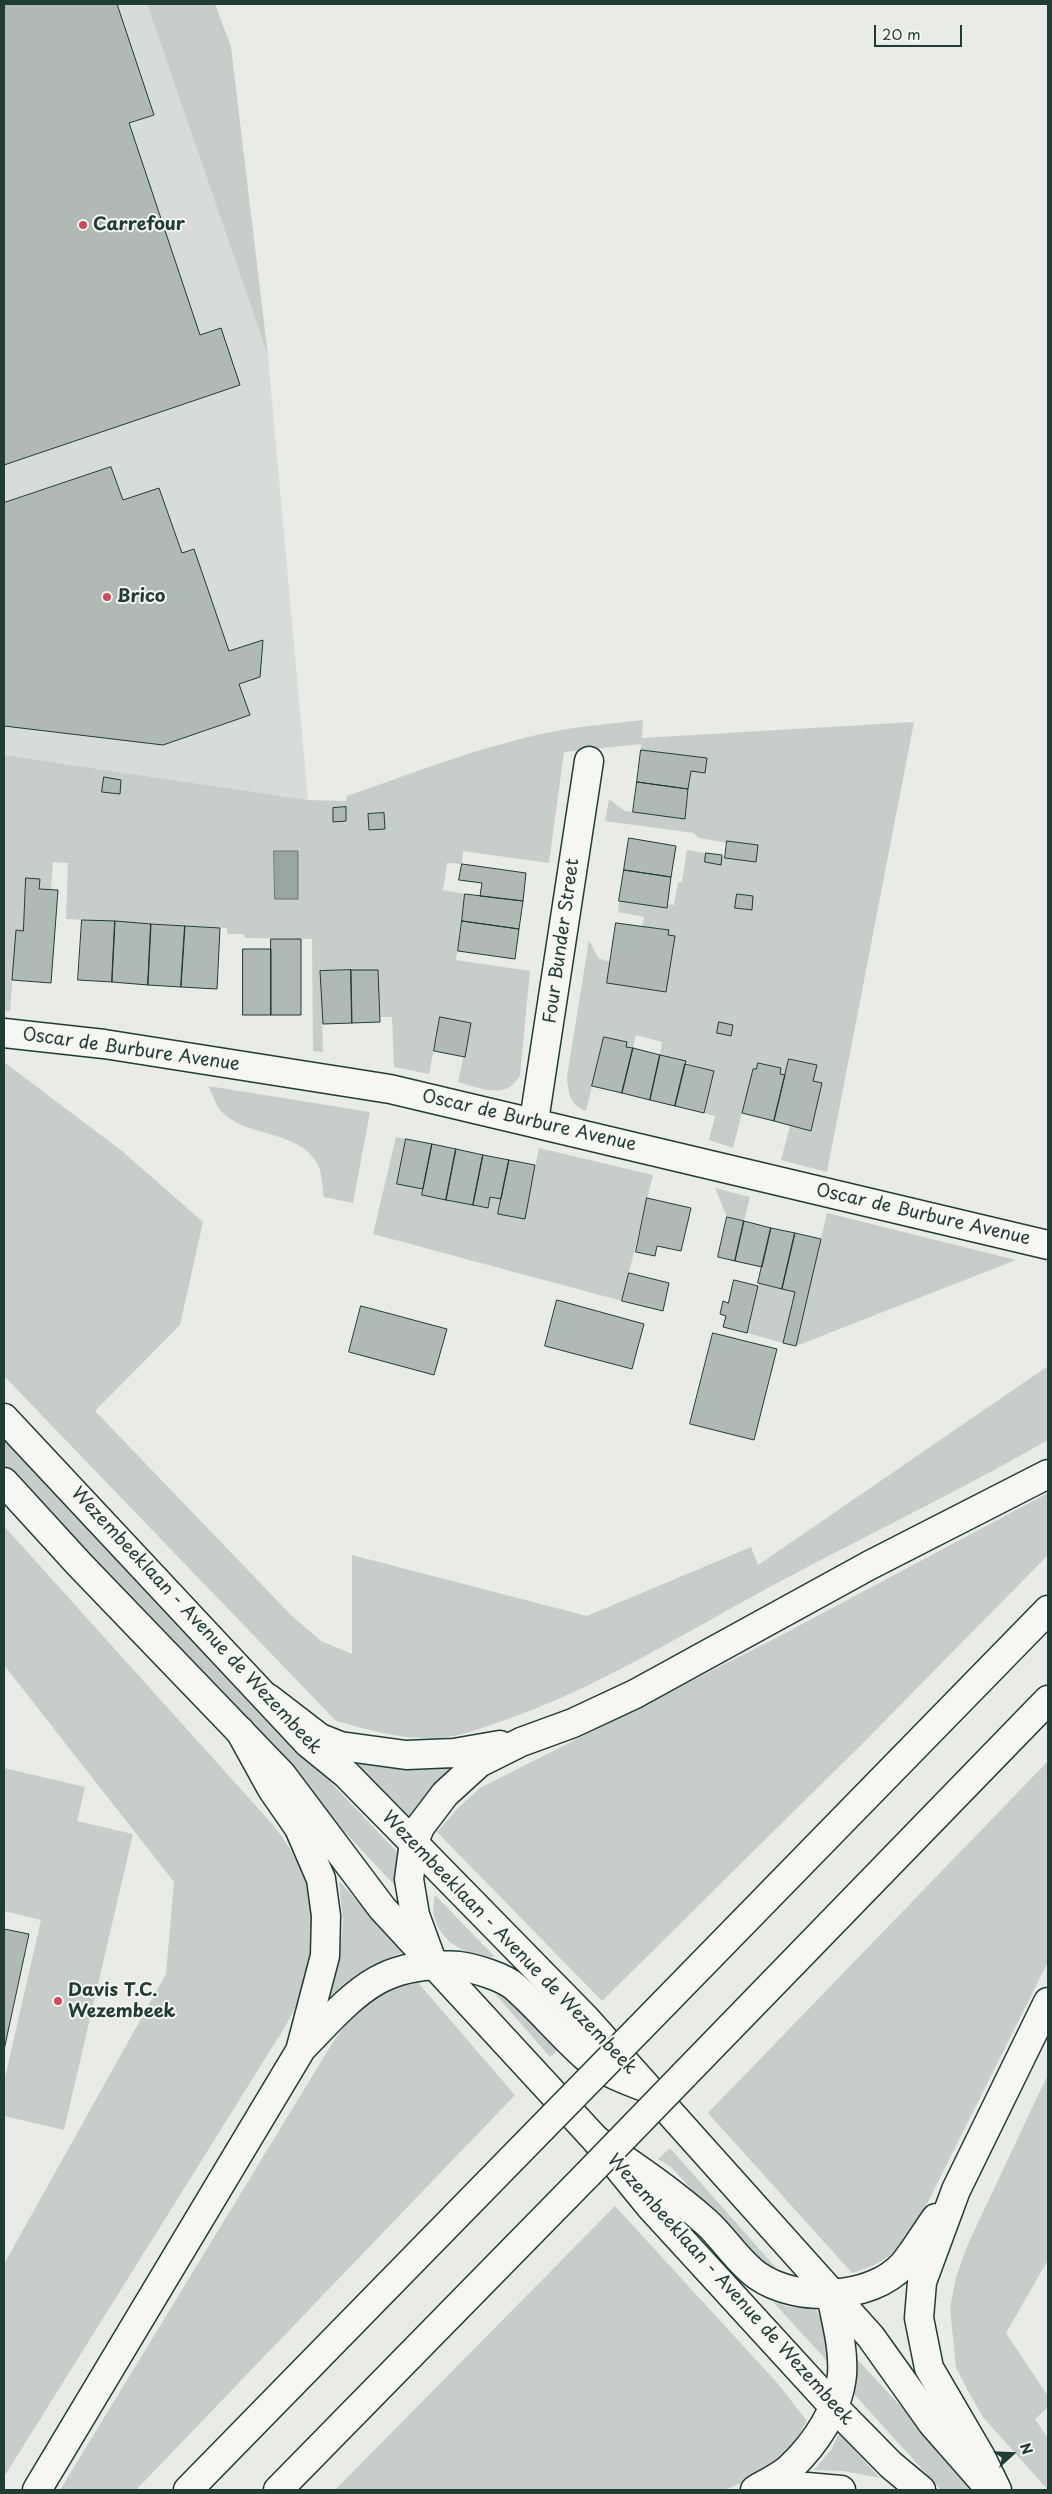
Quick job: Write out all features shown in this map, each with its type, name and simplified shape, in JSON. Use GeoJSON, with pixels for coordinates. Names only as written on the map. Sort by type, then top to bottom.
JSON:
{"type":"FeatureCollection","features":[{"type":"Feature","properties":{"kind":"main road","name":"Four Bunder Street"},"geometry":{"type":"LineString","coordinates":[[534,1122],[589,761]]}},
{"type":"Feature","properties":{"kind":"main road","name":"Oscar de Burbure Avenue"},"geometry":{"type":"LineString","coordinates":[[4,1033],[104,1044],[390,1089],[1048,1245]]}},
{"type":"Feature","properties":{"kind":"main road","name":"Wezembeeklaan - Avenue de Wezembeek"},"geometry":{"type":"LineString","coordinates":[[4,1418],[268,1698],[308,1743],[346,1774],[586,2019],[871,2337],[933,2424],[991,2490]]}},
{"type":"Feature","properties":{"kind":"main road"},"geometry":{"type":"LineString","coordinates":[[433,1964],[416,1915],[409,1879],[414,1842],[420,1827],[445,1794],[478,1763],[521,1742],[573,1723],[635,1694],[870,1565],[1048,1474]]}},
{"type":"Feature","properties":{"kind":"main road","name":"Wezembeeklaan - Avenue de Wezembeek"},"geometry":{"type":"LineString","coordinates":[[4,1482],[282,1775],[382,1908],[596,2140],[649,2205],[834,2407],[891,2465],[921,2490]]}},
{"type":"Feature","properties":{"kind":"main road"},"geometry":{"type":"LineString","coordinates":[[188,2490],[1048,1610]]}},
{"type":"Feature","properties":{"kind":"main road"},"geometry":{"type":"LineString","coordinates":[[268,1698],[320,1738],[340,1746],[406,1755],[454,1753],[521,1742]]}},
{"type":"Feature","properties":{"kind":"main road"},"geometry":{"type":"LineString","coordinates":[[278,2490],[1048,1700]]}},
{"type":"Feature","properties":{"kind":"main road"},"geometry":{"type":"LineString","coordinates":[[240,1731],[272,1789],[298,1828],[321,1879],[326,1916],[325,1956],[300,2051]]}},
{"type":"Feature","properties":{"kind":"main road"},"geometry":{"type":"LineString","coordinates":[[37,2490],[300,2051],[357,1993],[394,1971],[433,1964],[472,1968],[513,1985],[587,2058],[617,2077],[647,2088]]}},
{"type":"Feature","properties":{"kind":"main road"},"geometry":{"type":"LineString","coordinates":[[997,2490],[981,2457],[929,2368],[918,2318],[922,2282],[956,2190],[1048,2002]]}},
{"type":"Feature","properties":{"kind":"main road"},"geometry":{"type":"LineString","coordinates":[[596,2140],[672,2193],[708,2224],[757,2276],[776,2287],[798,2292],[832,2295],[871,2287],[902,2266],[956,2190]]}},
{"type":"Feature","properties":{"kind":"main road"},"geometry":{"type":"LineString","coordinates":[[755,2490],[790,2469],[812,2443],[834,2407],[842,2367],[841,2343],[832,2295]]}},
{"type":"Feature","properties":{"kind":"main road"},"geometry":{"type":"LineString","coordinates":[[788,2490],[807,2487],[841,2490]]}},
{"type":"Feature","properties":{"kind":"shaded area"},"geometry":{"type":"Polygon","coordinates":[[[4,4],[147,4],[268,356],[308,800],[4,755],[4,4]]]}},
{"type":"Feature","properties":{"kind":"shaded area"},"geometry":{"type":"Polygon","coordinates":[[[147,4],[215,4],[231,47],[268,356],[147,4]]]}},
{"type":"Feature","properties":{"kind":"shaded area"},"geometry":{"type":"Polygon","coordinates":[[[643,720],[642,738],[914,722],[827,1172],[781,1160],[790,1126],[811,1130],[822,1084],[813,1081],[816,1065],[789,1059],[785,1075],[780,1074],[780,1068],[758,1063],[756,1069],[753,1069],[733,1148],[709,1140],[715,1116],[704,1113],[713,1071],[660,1055],[662,1042],[636,1035],[633,1048],[626,1047],[626,1042],[604,1037],[586,1111],[576,1106],[571,1098],[567,1077],[589,940],[598,958],[610,962],[607,983],[666,992],[675,936],[668,935],[668,930],[642,926],[644,917],[618,912],[619,901],[666,908],[667,904],[674,905],[678,882],[682,882],[687,850],[756,862],[758,845],[728,841],[727,843],[699,838],[693,833],[605,821],[609,799],[625,811],[685,818],[691,771],[705,773],[707,758],[641,750],[641,744],[564,752],[549,863],[463,851],[462,864],[447,863],[443,890],[465,894],[456,960],[530,971],[520,1075],[515,1083],[508,1088],[492,1090],[458,1082],[471,1023],[440,1018],[429,1074],[394,1067],[392,1017],[379,1017],[377,970],[321,972],[323,1052],[313,1051],[312,939],[245,938],[244,934],[227,934],[227,928],[66,919],[68,863],[53,862],[51,889],[39,889],[40,879],[26,879],[23,931],[16,930],[10,1011],[4,1011],[4,755],[308,800],[346,801],[347,796],[511,741],[567,729],[643,720]]]}},
{"type":"Feature","properties":{"kind":"shaded area"},"geometry":{"type":"Polygon","coordinates":[[[274,851],[298,851],[298,899],[275,899],[274,851]]]}},
{"type":"Feature","properties":{"kind":"shaded area"},"geometry":{"type":"Polygon","coordinates":[[[4,1062],[122,1151],[203,1222],[180,1325],[95,1411],[292,1616],[321,1641],[352,1654],[352,1555],[587,1616],[751,1547],[758,1565],[1048,1366],[1048,1440],[766,1589],[606,1677],[539,1707],[472,1731],[437,1738],[399,1736],[336,1721],[4,1376],[4,1062]]]}},
{"type":"Feature","properties":{"kind":"shaded area"},"geometry":{"type":"Polygon","coordinates":[[[208,1086],[370,1112],[353,1203],[324,1197],[319,1166],[308,1152],[284,1138],[243,1126],[231,1119],[218,1108],[208,1086]]]}},
{"type":"Feature","properties":{"kind":"shaded area"},"geometry":{"type":"Polygon","coordinates":[[[396,1137],[406,1139],[398,1184],[423,1189],[422,1195],[488,1208],[490,1197],[501,1199],[498,1214],[524,1219],[539,1148],[653,1175],[622,1301],[373,1234],[396,1137]]]}},
{"type":"Feature","properties":{"kind":"shaded area"},"geometry":{"type":"Polygon","coordinates":[[[715,1188],[750,1197],[744,1221],[727,1217],[715,1188]]]}},
{"type":"Feature","properties":{"kind":"shaded area"},"geometry":{"type":"Polygon","coordinates":[[[827,1213],[1016,1260],[796,1346],[827,1213]]]}},
{"type":"Feature","properties":{"kind":"shaded area"},"geometry":{"type":"Polygon","coordinates":[[[759,1284],[795,1292],[783,1343],[747,1333],[759,1284]]]}},
{"type":"Feature","properties":{"kind":"shaded area"},"geometry":{"type":"Polygon","coordinates":[[[4,1439],[400,1855],[399,1890],[192,1669],[4,1464],[4,1439]]]}},
{"type":"Feature","properties":{"kind":"shaded area"},"geometry":{"type":"Polygon","coordinates":[[[1048,1493],[1048,1555],[865,1741],[602,2001],[437,1832],[459,1807],[480,1788],[776,1638],[1048,1493]]]}},
{"type":"Feature","properties":{"kind":"shaded area"},"geometry":{"type":"Polygon","coordinates":[[[4,1526],[274,1826],[301,1870],[311,1900],[313,1933],[312,1951],[305,1986],[283,2030],[4,2477],[4,2264],[166,1974],[174,1882],[4,1665],[4,1526]]]}},
{"type":"Feature","properties":{"kind":"shaded area"},"geometry":{"type":"Polygon","coordinates":[[[473,1759],[411,1821],[356,1762],[473,1759]]]}},
{"type":"Feature","properties":{"kind":"shaded area"},"geometry":{"type":"Polygon","coordinates":[[[1048,1761],[1048,1962],[916,2226],[889,2256],[873,2266],[852,2273],[708,2113],[1048,1761]]]}},
{"type":"Feature","properties":{"kind":"shaded area","name":"Davis T.C. Wezembeek"},"geometry":{"type":"Polygon","coordinates":[[[4,1768],[85,1787],[77,1821],[133,1834],[64,2130],[4,2116],[4,2082],[41,1920],[4,1911],[4,1768]]]}},
{"type":"Feature","properties":{"kind":"shaded area"},"geometry":{"type":"Polygon","coordinates":[[[339,1881],[405,1952],[373,1967],[327,2002],[340,1954],[343,1921],[339,1881]]]}},
{"type":"Feature","properties":{"kind":"shaded area"},"geometry":{"type":"Polygon","coordinates":[[[435,1895],[495,1957],[470,1953],[458,1948],[448,1940],[435,1920],[433,1908],[435,1895]]]}},
{"type":"Feature","properties":{"kind":"shaded area"},"geometry":{"type":"Polygon","coordinates":[[[414,1978],[515,2095],[136,2490],[60,2490],[333,2042],[349,2020],[377,1995],[414,1978]]]}},
{"type":"Feature","properties":{"kind":"shaded area"},"geometry":{"type":"Polygon","coordinates":[[[491,1989],[507,1997],[559,2049],[550,2057],[491,1989]]]}},
{"type":"Feature","properties":{"kind":"shaded area"},"geometry":{"type":"Polygon","coordinates":[[[1048,2074],[1048,2260],[1006,2333],[1048,2396],[1048,2407],[1035,2419],[1048,2438],[1048,2490],[983,2417],[968,2391],[956,2368],[950,2308],[956,2277],[968,2244],[1048,2074]]]}},
{"type":"Feature","properties":{"kind":"shaded area"},"geometry":{"type":"Polygon","coordinates":[[[670,2148],[777,2269],[764,2265],[750,2253],[670,2166],[658,2159],[670,2148]]]}},
{"type":"Feature","properties":{"kind":"shaded area"},"geometry":{"type":"Polygon","coordinates":[[[615,2206],[779,2385],[807,2421],[782,2455],[773,2464],[751,2478],[724,2490],[335,2490],[615,2206]]]}},
{"type":"Feature","properties":{"kind":"shaded area"},"geometry":{"type":"Polygon","coordinates":[[[773,2302],[789,2307],[816,2309],[826,2336],[829,2363],[773,2302]]]}},
{"type":"Feature","properties":{"kind":"shaded area"},"geometry":{"type":"Polygon","coordinates":[[[856,2358],[978,2490],[941,2490],[852,2392],[856,2358]]]}},
{"type":"Feature","properties":{"kind":"shaded area"},"geometry":{"type":"Polygon","coordinates":[[[839,2433],[880,2478],[843,2471],[814,2470],[831,2450],[839,2433]]]}},
{"type":"Feature","properties":{"kind":"building","name":"Carrefour"},"geometry":{"type":"Polygon","coordinates":[[[4,4],[117,4],[154,115],[129,123],[200,335],[221,328],[240,385],[4,465],[4,4]]]}},
{"type":"Feature","properties":{"kind":"building","name":"Brico"},"geometry":{"type":"Polygon","coordinates":[[[111,467],[123,500],[159,488],[182,553],[194,549],[229,651],[263,640],[260,677],[239,684],[250,715],[163,745],[4,726],[4,503],[111,467]]]}},
{"type":"Feature","properties":{"kind":"building"},"geometry":{"type":"Polygon","coordinates":[[[641,750],[707,758],[705,773],[691,771],[688,789],[637,782],[641,750]]]}},
{"type":"Feature","properties":{"kind":"building"},"geometry":{"type":"Polygon","coordinates":[[[104,777],[121,780],[120,794],[102,792],[104,777]]]}},
{"type":"Feature","properties":{"kind":"building"},"geometry":{"type":"Polygon","coordinates":[[[637,782],[688,789],[685,819],[633,812],[637,782]]]}},
{"type":"Feature","properties":{"kind":"building"},"geometry":{"type":"Polygon","coordinates":[[[346,807],[346,821],[333,822],[333,808],[346,807]]]}},
{"type":"Feature","properties":{"kind":"building"},"geometry":{"type":"Polygon","coordinates":[[[384,813],[385,829],[369,830],[368,814],[384,813]]]}},
{"type":"Feature","properties":{"kind":"building"},"geometry":{"type":"Polygon","coordinates":[[[629,838],[676,846],[671,877],[624,870],[629,838]]]}},
{"type":"Feature","properties":{"kind":"building"},"geometry":{"type":"Polygon","coordinates":[[[727,841],[758,845],[756,862],[725,858],[727,841]]]}},
{"type":"Feature","properties":{"kind":"building"},"geometry":{"type":"Polygon","coordinates":[[[706,853],[722,855],[721,865],[705,862],[706,853]]]}},
{"type":"Feature","properties":{"kind":"building"},"geometry":{"type":"Polygon","coordinates":[[[462,864],[526,873],[523,901],[480,896],[482,883],[459,880],[462,864]]]}},
{"type":"Feature","properties":{"kind":"building"},"geometry":{"type":"Polygon","coordinates":[[[624,870],[671,877],[667,908],[619,901],[624,870]]]}},
{"type":"Feature","properties":{"kind":"building"},"geometry":{"type":"Polygon","coordinates":[[[26,878],[40,879],[39,889],[58,890],[51,983],[12,980],[16,930],[23,931],[26,878]]]}},
{"type":"Feature","properties":{"kind":"building"},"geometry":{"type":"Polygon","coordinates":[[[465,894],[523,901],[519,929],[462,921],[465,894]]]}},
{"type":"Feature","properties":{"kind":"building"},"geometry":{"type":"Polygon","coordinates":[[[737,894],[753,896],[752,910],[735,908],[737,894]]]}},
{"type":"Feature","properties":{"kind":"building"},"geometry":{"type":"Polygon","coordinates":[[[82,920],[115,921],[112,982],[78,980],[82,920]]]}},
{"type":"Feature","properties":{"kind":"building"},"geometry":{"type":"Polygon","coordinates":[[[115,921],[151,924],[148,985],[112,982],[115,921]]]}},
{"type":"Feature","properties":{"kind":"building"},"geometry":{"type":"Polygon","coordinates":[[[462,921],[519,929],[515,959],[458,951],[462,921]]]}},
{"type":"Feature","properties":{"kind":"building"},"geometry":{"type":"Polygon","coordinates":[[[616,923],[669,930],[668,935],[675,936],[666,992],[607,983],[616,923]]]}},
{"type":"Feature","properties":{"kind":"building"},"geometry":{"type":"Polygon","coordinates":[[[151,924],[185,926],[181,987],[148,985],[151,924]]]}},
{"type":"Feature","properties":{"kind":"building"},"geometry":{"type":"Polygon","coordinates":[[[185,926],[220,928],[217,989],[181,987],[185,926]]]}},
{"type":"Feature","properties":{"kind":"building"},"geometry":{"type":"Polygon","coordinates":[[[271,939],[301,939],[301,1015],[271,1015],[271,939]]]}},
{"type":"Feature","properties":{"kind":"building"},"geometry":{"type":"Polygon","coordinates":[[[243,949],[271,949],[271,1015],[243,1015],[243,949]]]}},
{"type":"Feature","properties":{"kind":"building"},"geometry":{"type":"Polygon","coordinates":[[[351,970],[378,970],[380,1022],[352,1023],[351,970]]]}},
{"type":"Feature","properties":{"kind":"building"},"geometry":{"type":"Polygon","coordinates":[[[351,970],[352,1023],[323,1024],[320,971],[351,970]]]}},
{"type":"Feature","properties":{"kind":"building"},"geometry":{"type":"Polygon","coordinates":[[[440,1017],[471,1023],[465,1057],[434,1051],[440,1017]]]}},
{"type":"Feature","properties":{"kind":"building"},"geometry":{"type":"Polygon","coordinates":[[[719,1022],[733,1025],[731,1036],[717,1033],[719,1022]]]}},
{"type":"Feature","properties":{"kind":"building"},"geometry":{"type":"Polygon","coordinates":[[[604,1037],[627,1042],[626,1047],[633,1048],[622,1093],[592,1086],[604,1037]]]}},
{"type":"Feature","properties":{"kind":"building"},"geometry":{"type":"Polygon","coordinates":[[[633,1048],[660,1055],[650,1100],[622,1093],[633,1048]]]}},
{"type":"Feature","properties":{"kind":"building"},"geometry":{"type":"Polygon","coordinates":[[[660,1055],[686,1061],[675,1106],[650,1100],[660,1055]]]}},
{"type":"Feature","properties":{"kind":"building"},"geometry":{"type":"Polygon","coordinates":[[[789,1059],[817,1065],[813,1081],[822,1083],[811,1131],[774,1121],[789,1059]]]}},
{"type":"Feature","properties":{"kind":"building"},"geometry":{"type":"Polygon","coordinates":[[[758,1063],[781,1068],[780,1074],[785,1075],[774,1121],[742,1113],[753,1069],[756,1069],[758,1063]]]}},
{"type":"Feature","properties":{"kind":"building"},"geometry":{"type":"Polygon","coordinates":[[[685,1064],[714,1071],[704,1113],[675,1106],[685,1064]]]}},
{"type":"Feature","properties":{"kind":"building"},"geometry":{"type":"Polygon","coordinates":[[[406,1139],[432,1144],[423,1189],[397,1184],[406,1139]]]}},
{"type":"Feature","properties":{"kind":"building"},"geometry":{"type":"Polygon","coordinates":[[[432,1144],[456,1149],[446,1200],[422,1195],[432,1144]]]}},
{"type":"Feature","properties":{"kind":"building"},"geometry":{"type":"Polygon","coordinates":[[[456,1149],[483,1155],[473,1205],[446,1200],[456,1149]]]}},
{"type":"Feature","properties":{"kind":"building"},"geometry":{"type":"Polygon","coordinates":[[[483,1155],[509,1160],[501,1199],[490,1197],[488,1208],[473,1205],[483,1155]]]}},
{"type":"Feature","properties":{"kind":"building"},"geometry":{"type":"Polygon","coordinates":[[[509,1160],[535,1165],[525,1219],[498,1214],[509,1160]]]}},
{"type":"Feature","properties":{"kind":"building"},"geometry":{"type":"Polygon","coordinates":[[[647,1198],[691,1208],[681,1251],[657,1246],[655,1256],[636,1252],[647,1198]]]}},
{"type":"Feature","properties":{"kind":"building"},"geometry":{"type":"Polygon","coordinates":[[[727,1217],[744,1221],[735,1261],[718,1257],[727,1217]]]}},
{"type":"Feature","properties":{"kind":"building"},"geometry":{"type":"Polygon","coordinates":[[[744,1221],[771,1228],[762,1267],[735,1261],[744,1221]]]}},
{"type":"Feature","properties":{"kind":"building"},"geometry":{"type":"Polygon","coordinates":[[[771,1228],[795,1233],[782,1289],[758,1283],[771,1228]]]}},
{"type":"Feature","properties":{"kind":"building"},"geometry":{"type":"Polygon","coordinates":[[[795,1233],[821,1239],[796,1346],[783,1343],[795,1292],[782,1289],[795,1233]]]}},
{"type":"Feature","properties":{"kind":"building"},"geometry":{"type":"Polygon","coordinates":[[[629,1273],[669,1283],[663,1311],[622,1301],[629,1273]]]}},
{"type":"Feature","properties":{"kind":"building"},"geometry":{"type":"Polygon","coordinates":[[[734,1280],[758,1286],[747,1333],[723,1327],[726,1316],[720,1314],[723,1301],[728,1303],[734,1280]]]}},
{"type":"Feature","properties":{"kind":"building"},"geometry":{"type":"Polygon","coordinates":[[[557,1300],[644,1324],[632,1369],[545,1346],[557,1300]]]}},
{"type":"Feature","properties":{"kind":"building"},"geometry":{"type":"Polygon","coordinates":[[[361,1306],[447,1329],[434,1375],[349,1352],[361,1306]]]}},
{"type":"Feature","properties":{"kind":"building"},"geometry":{"type":"Polygon","coordinates":[[[713,1333],[777,1349],[754,1440],[690,1424],[713,1333]]]}},
{"type":"Feature","properties":{"kind":"building"},"geometry":{"type":"Polygon","coordinates":[[[4,1929],[29,1934],[4,2050],[4,1929]]]}},
{"type":"Feature","properties":{"kind":"place","name":"Carrefour"},"geometry":{"type":"Point","coordinates":[83,225]}},
{"type":"Feature","properties":{"kind":"place","name":"Brico"},"geometry":{"type":"Point","coordinates":[107,597]}},
{"type":"Feature","properties":{"kind":"place","name":"Davis T.C. Wezembeek"},"geometry":{"type":"Point","coordinates":[58,2001]}}]}
